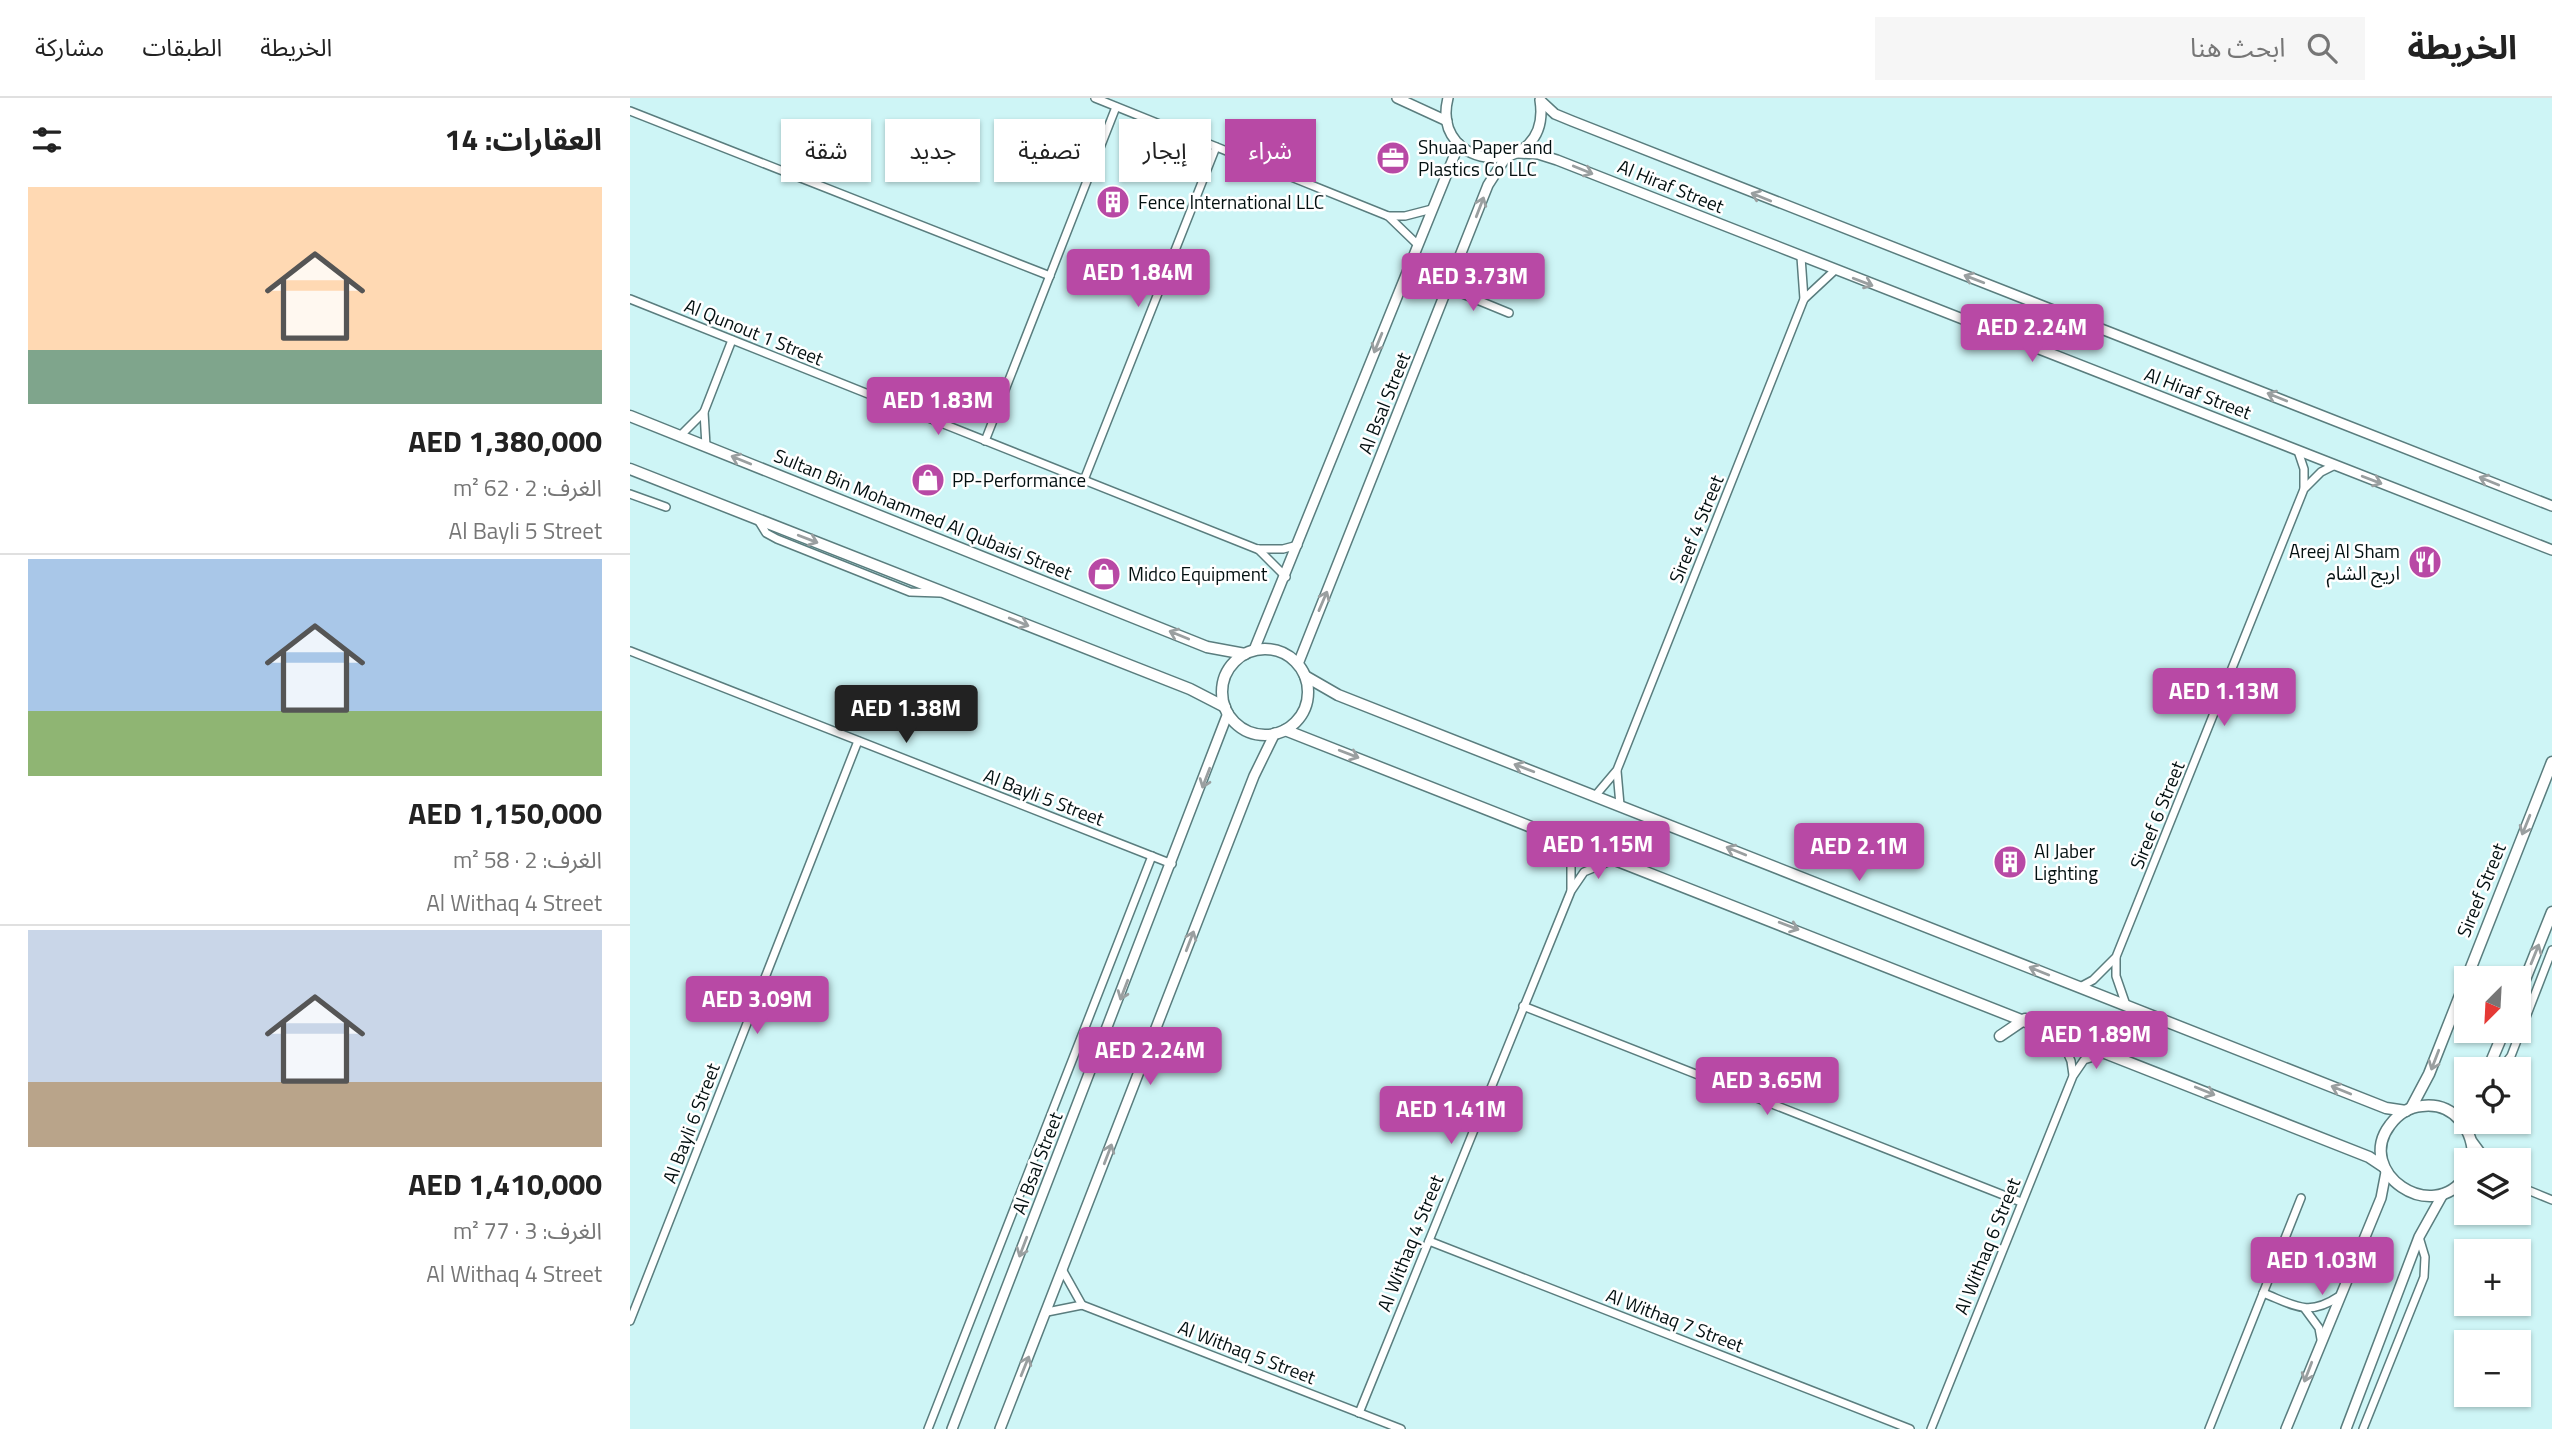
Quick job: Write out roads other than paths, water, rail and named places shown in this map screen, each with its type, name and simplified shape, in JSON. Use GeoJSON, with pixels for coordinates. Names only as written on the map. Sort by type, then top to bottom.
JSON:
{"type":"FeatureCollection","features":[{"type":"Feature","properties":{"kind":"main road","name":"Sultan Bin Mohammed Al Qubaisi Street"},"geometry":{"type":"LineString","coordinates":[[630,416],[1207,647],[1249,652]]}},
{"type":"Feature","properties":{"kind":"main road"},"geometry":{"type":"LineString","coordinates":[[630,469],[1190,689],[1227,710],[1241,727],[1251,732],[1280,732],[1554,834],[2370,1157],[2410,1194],[2421,1196],[2447,1192],[2454,1186]]}},
{"type":"Feature","properties":{"kind":"main road"},"geometry":{"type":"LineString","coordinates":[[1227,710],[1224,679],[1229,668],[1249,652],[1276,650],[1298,664],[1305,676],[1308,691],[1305,707],[1297,720],[1280,732]]}},
{"type":"Feature","properties":{"kind":"main road"},"geometry":{"type":"LineString","coordinates":[[1305,676],[1338,695],[2386,1108],[2433,1106],[2454,1114]]}},
{"type":"Feature","properties":{"kind":"main road","name":"Sireef Street"},"geometry":{"type":"LineString","coordinates":[[2385,1169],[2382,1154],[2387,1129],[2409,1109],[2429,1074],[2552,762]]}},
{"type":"Feature","properties":{"kind":"main road"},"geometry":{"type":"LineString","coordinates":[[2530,966],[2552,912]]}},
{"type":"Feature","properties":{"kind":"main road"},"geometry":{"type":"LineString","coordinates":[[2000,1036],[2025,1019]]}},
{"type":"Feature","properties":{"kind":"street"},"geometry":{"type":"LineString","coordinates":[[1095,98],[1388,216],[1418,244]]}},
{"type":"Feature","properties":{"kind":"street"},"geometry":{"type":"LineString","coordinates":[[1397,98],[1447,121]]}},
{"type":"Feature","properties":{"kind":"street"},"geometry":{"type":"LineString","coordinates":[[1448,98],[1447,121],[1459,144],[1481,157],[1506,157],[1518,153],[1538,131],[1540,100]]}},
{"type":"Feature","properties":{"kind":"street","name":"Al Hiraf Street"},"geometry":{"type":"LineString","coordinates":[[1540,100],[1563,118],[2552,506]]}},
{"type":"Feature","properties":{"kind":"street"},"geometry":{"type":"LineString","coordinates":[[985,441],[1116,107]]}},
{"type":"Feature","properties":{"kind":"street"},"geometry":{"type":"LineString","coordinates":[[630,111],[1049,276]]}},
{"type":"Feature","properties":{"kind":"street","name":"Al Bsal Street"},"geometry":{"type":"LineString","coordinates":[[1249,652],[1286,577],[1459,144]]}},
{"type":"Feature","properties":{"kind":"street"},"geometry":{"type":"LineString","coordinates":[[1084,480],[1216,147]]}},
{"type":"Feature","properties":{"kind":"street","name":"Al Hiraf Street"},"geometry":{"type":"LineString","coordinates":[[1518,153],[1538,154],[1558,160],[1834,271],[2552,550]]}},
{"type":"Feature","properties":{"kind":"street","name":"Al Bsal Street"},"geometry":{"type":"LineString","coordinates":[[1298,664],[1489,185],[1506,157]]}},
{"type":"Feature","properties":{"kind":"street"},"geometry":{"type":"LineString","coordinates":[[1388,216],[1405,216],[1432,208]]}},
{"type":"Feature","properties":{"kind":"street","name":"Sireef 4 Street"},"geometry":{"type":"LineString","coordinates":[[1801,257],[1804,299]]}},
{"type":"Feature","properties":{"kind":"street","name":"Sireef 4 Street"},"geometry":{"type":"LineString","coordinates":[[1595,796],[1618,770],[1804,299],[1834,271]]}},
{"type":"Feature","properties":{"kind":"street"},"geometry":{"type":"LineString","coordinates":[[1448,288],[1508,313]]}},
{"type":"Feature","properties":{"kind":"street","name":"Al Qunout 1 Street"},"geometry":{"type":"LineString","coordinates":[[630,299],[1257,549],[1283,549],[1298,545]]}},
{"type":"Feature","properties":{"kind":"street"},"geometry":{"type":"LineString","coordinates":[[680,436],[704,412],[732,340]]}},
{"type":"Feature","properties":{"kind":"street"},"geometry":{"type":"LineString","coordinates":[[704,412],[706,446]]}},
{"type":"Feature","properties":{"kind":"street","name":"Sireef 6 Street"},"geometry":{"type":"LineString","coordinates":[[2080,987],[2093,980],[2116,957],[2304,489],[2304,469],[2298,451]]}},
{"type":"Feature","properties":{"kind":"street"},"geometry":{"type":"LineString","coordinates":[[2304,489],[2314,477],[2335,466]]}},
{"type":"Feature","properties":{"kind":"street"},"geometry":{"type":"LineString","coordinates":[[630,494],[666,507]]}},
{"type":"Feature","properties":{"kind":"street","name":"Al Qunout 1 Street"},"geometry":{"type":"LineString","coordinates":[[1257,549],[1286,577]]}},
{"type":"Feature","properties":{"kind":"street","name":"Al Bayli 5 Street"},"geometry":{"type":"LineString","coordinates":[[630,651],[1172,864]]}},
{"type":"Feature","properties":{"kind":"street","name":"Al Bsal Street"},"geometry":{"type":"LineString","coordinates":[[952,1429],[1172,864],[1227,710]]}},
{"type":"Feature","properties":{"kind":"street"},"geometry":{"type":"LineString","coordinates":[[1000,1429],[1254,776],[1280,732]]}},
{"type":"Feature","properties":{"kind":"street","name":"Al Bayli 6 Street"},"geometry":{"type":"LineString","coordinates":[[630,1321],[858,741]]}},
{"type":"Feature","properties":{"kind":"street","name":"Sireef 4 Street"},"geometry":{"type":"LineString","coordinates":[[1618,770],[1620,805]]}},
{"type":"Feature","properties":{"kind":"street"},"geometry":{"type":"LineString","coordinates":[[1554,834],[1571,866],[1571,891]]}},
{"type":"Feature","properties":{"kind":"street"},"geometry":{"type":"LineString","coordinates":[[928,1429],[1152,856]]}},
{"type":"Feature","properties":{"kind":"street","name":"Al Withaq 4 Street"},"geometry":{"type":"LineString","coordinates":[[1359,1413],[1571,891],[1584,873],[1617,859]]}},
{"type":"Feature","properties":{"kind":"street"},"geometry":{"type":"LineString","coordinates":[[2510,1057],[2552,950]]}},
{"type":"Feature","properties":{"kind":"street"},"geometry":{"type":"LineString","coordinates":[[2116,957],[2116,975],[2126,1005]]}},
{"type":"Feature","properties":{"kind":"street"},"geometry":{"type":"LineString","coordinates":[[1523,1006],[2021,1202]]}},
{"type":"Feature","properties":{"kind":"street"},"geometry":{"type":"LineString","coordinates":[[2058,1032],[2071,1061],[2073,1076]]}},
{"type":"Feature","properties":{"kind":"street","name":"Al Withaq 6 Street"},"geometry":{"type":"LineString","coordinates":[[1931,1429],[2073,1076],[2084,1060],[2110,1053]]}},
{"type":"Feature","properties":{"kind":"street"},"geometry":{"type":"LineString","coordinates":[[2286,1429],[2381,1198],[2385,1169]]}},
{"type":"Feature","properties":{"kind":"street"},"geometry":{"type":"LineString","coordinates":[[2346,1429],[2419,1237],[2447,1192],[2454,1191]]}},
{"type":"Feature","properties":{"kind":"street"},"geometry":{"type":"LineString","coordinates":[[2531,1191],[2552,1200]]}},
{"type":"Feature","properties":{"kind":"street"},"geometry":{"type":"LineString","coordinates":[[2209,1429],[2301,1198]]}},
{"type":"Feature","properties":{"kind":"street"},"geometry":{"type":"LineString","coordinates":[[2363,1429],[2424,1277],[2425,1256],[2419,1237]]}},
{"type":"Feature","properties":{"kind":"street","name":"Al Withaq 7 Street"},"geometry":{"type":"LineString","coordinates":[[1429,1241],[1910,1429]]}},
{"type":"Feature","properties":{"kind":"street"},"geometry":{"type":"LineString","coordinates":[[1047,1312],[1082,1305],[1063,1271]]}},
{"type":"Feature","properties":{"kind":"street"},"geometry":{"type":"LineString","coordinates":[[2263,1293],[2304,1309],[2323,1307],[2339,1297]]}},
{"type":"Feature","properties":{"kind":"street","name":"Al Withaq 5 Street"},"geometry":{"type":"LineString","coordinates":[[1082,1305],[1401,1429]]}},
{"type":"Feature","properties":{"kind":"street"},"geometry":{"type":"LineString","coordinates":[[2304,1309],[2319,1328],[2321,1339]]}},
{"type":"Feature","properties":{"kind":"place","name":"Shuaa Paper and Plastics Co LLC"},"geometry":{"type":"Point","coordinates":[1393,158]}},
{"type":"Feature","properties":{"kind":"place","name":"Fence International LLC"},"geometry":{"type":"Point","coordinates":[1113,202]}},
{"type":"Feature","properties":{"kind":"place","name":"PP-Performance"},"geometry":{"type":"Point","coordinates":[928,480]}},
{"type":"Feature","properties":{"kind":"place","name":"Areej Al Sham اريج الشام"},"geometry":{"type":"Point","coordinates":[2425,562]}},
{"type":"Feature","properties":{"kind":"place","name":"Midco Equipment"},"geometry":{"type":"Point","coordinates":[1104,574]}},
{"type":"Feature","properties":{"kind":"place","name":"Al Jaber Lighting"},"geometry":{"type":"Point","coordinates":[2010,862]}}]}
